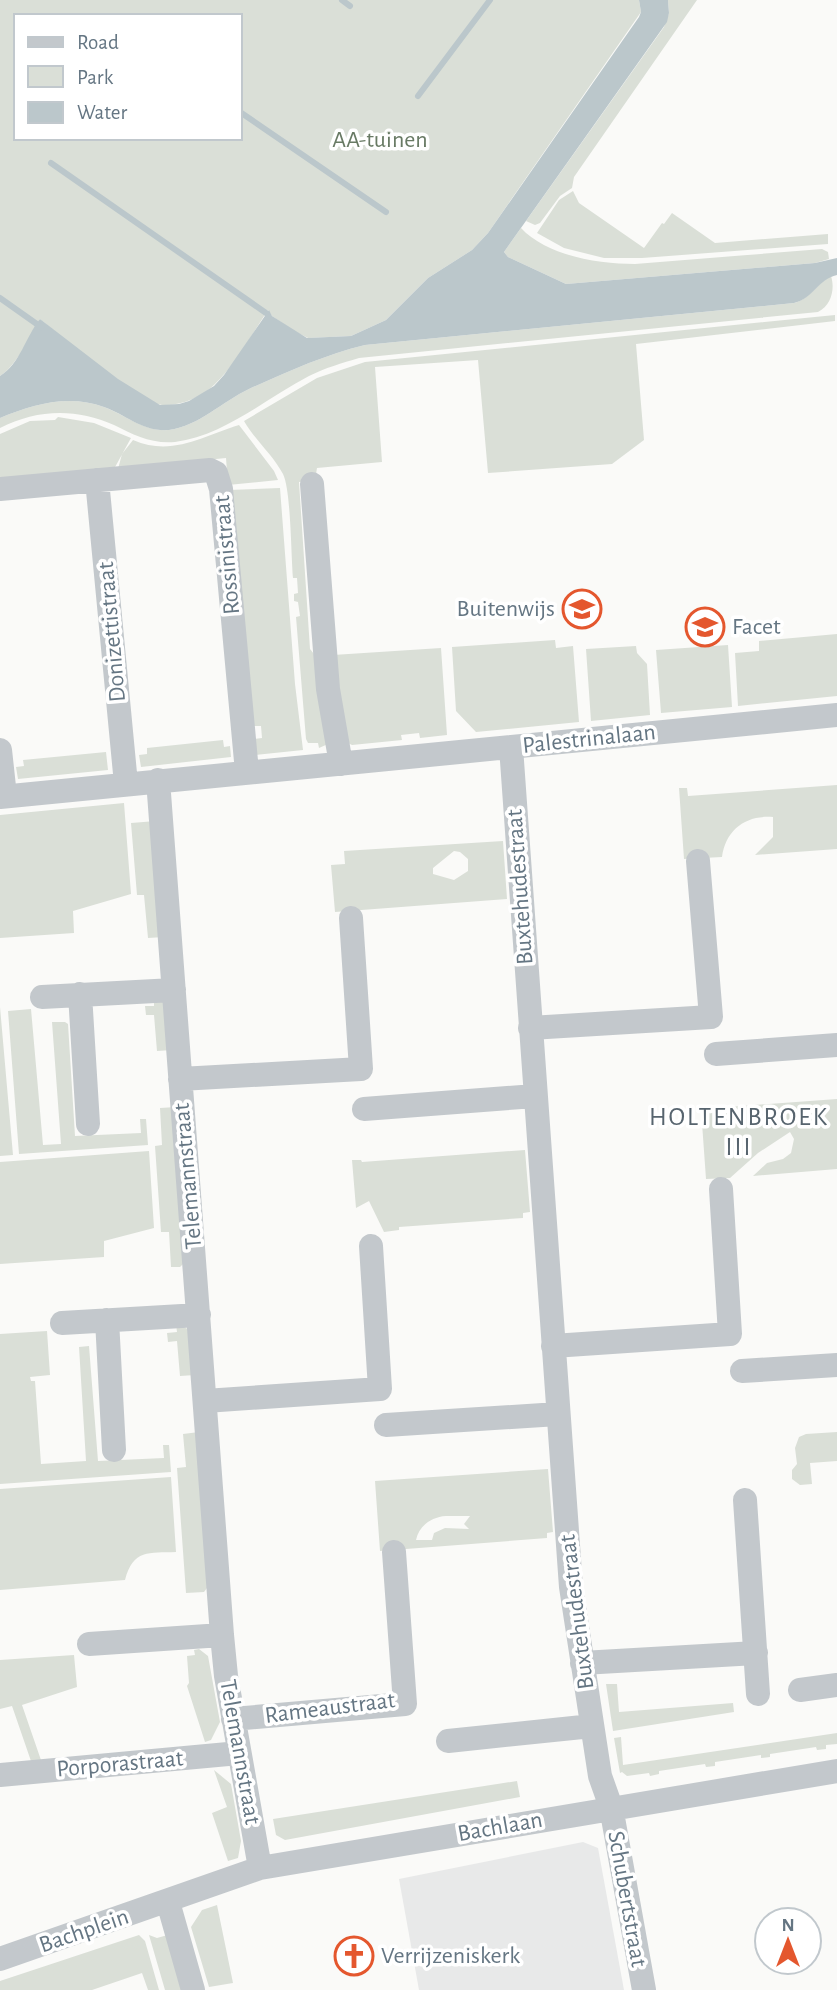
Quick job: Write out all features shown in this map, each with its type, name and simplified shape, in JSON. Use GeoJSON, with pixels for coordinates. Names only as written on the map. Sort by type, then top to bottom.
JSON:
{"type":"FeatureCollection","features":[{"type":"Feature","properties":{"kind":"street","name":"Rossinistraat"},"geometry":{"type":"LineString","coordinates":[[0,489],[210,470],[216,473],[220,479],[247,772]]}},
{"type":"Feature","properties":{"kind":"street","name":"Donizettistraat"},"geometry":{"type":"LineString","coordinates":[[97,480],[126,783]]}},
{"type":"Feature","properties":{"kind":"street"},"geometry":{"type":"LineString","coordinates":[[312,484],[328,689],[341,764]]}},
{"type":"Feature","properties":{"kind":"street","name":"Palestrinalaan"},"geometry":{"type":"LineString","coordinates":[[2,797],[837,715]]}},
{"type":"Feature","properties":{"kind":"street","name":"Buxtehudestraat"},"geometry":{"type":"LineString","coordinates":[[511,747],[571,1587],[600,1776],[611,1807]]}},
{"type":"Feature","properties":{"kind":"street"},"geometry":{"type":"LineString","coordinates":[[0,750],[2,797]]}},
{"type":"Feature","properties":{"kind":"street","name":"Telemannstraat"},"geometry":{"type":"LineString","coordinates":[[158,780],[222,1635],[233,1719],[260,1868]]}},
{"type":"Feature","properties":{"kind":"street"},"geometry":{"type":"LineString","coordinates":[[530,1028],[711,1017],[698,861]]}},
{"type":"Feature","properties":{"kind":"street","name":"Telemannstraat"},"geometry":{"type":"LineString","coordinates":[[180,1079],[361,1069],[351,918]]}},
{"type":"Feature","properties":{"kind":"street"},"geometry":{"type":"LineString","coordinates":[[42,997],[174,990]]}},
{"type":"Feature","properties":{"kind":"street"},"geometry":{"type":"LineString","coordinates":[[80,994],[89,1124]]}},
{"type":"Feature","properties":{"kind":"street"},"geometry":{"type":"LineString","coordinates":[[716,1054],[837,1045]]}},
{"type":"Feature","properties":{"kind":"street"},"geometry":{"type":"LineString","coordinates":[[364,1109],[535,1096]]}},
{"type":"Feature","properties":{"kind":"street"},"geometry":{"type":"LineString","coordinates":[[553,1346],[730,1334],[721,1189]]}},
{"type":"Feature","properties":{"kind":"street"},"geometry":{"type":"LineString","coordinates":[[205,1401],[380,1389],[371,1247]]}},
{"type":"Feature","properties":{"kind":"street"},"geometry":{"type":"LineString","coordinates":[[62,1323],[199,1315]]}},
{"type":"Feature","properties":{"kind":"street"},"geometry":{"type":"LineString","coordinates":[[107,1320],[114,1450]]}},
{"type":"Feature","properties":{"kind":"street"},"geometry":{"type":"LineString","coordinates":[[741,1371],[837,1365]]}},
{"type":"Feature","properties":{"kind":"street"},"geometry":{"type":"LineString","coordinates":[[386,1425],[558,1414]]}},
{"type":"Feature","properties":{"kind":"street"},"geometry":{"type":"LineString","coordinates":[[745,1500],[758,1695]]}},
{"type":"Feature","properties":{"kind":"street","name":"Rameaustraat"},"geometry":{"type":"LineString","coordinates":[[233,1719],[405,1704],[394,1552]]}},
{"type":"Feature","properties":{"kind":"street"},"geometry":{"type":"LineString","coordinates":[[89,1644],[222,1635]]}},
{"type":"Feature","properties":{"kind":"street"},"geometry":{"type":"LineString","coordinates":[[582,1663],[756,1653]]}},
{"type":"Feature","properties":{"kind":"street"},"geometry":{"type":"LineString","coordinates":[[800,1690],[837,1685]]}},
{"type":"Feature","properties":{"kind":"street"},"geometry":{"type":"LineString","coordinates":[[448,1741],[592,1726]]}},
{"type":"Feature","properties":{"kind":"street","name":"Porporastraat"},"geometry":{"type":"LineString","coordinates":[[0,1775],[239,1753]]}},
{"type":"Feature","properties":{"kind":"street","name":"Bachlaan"},"geometry":{"type":"LineString","coordinates":[[168,1902],[260,1868],[837,1771]]}},
{"type":"Feature","properties":{"kind":"street","name":"Schubertstraat"},"geometry":{"type":"LineString","coordinates":[[611,1807],[644,1990]]}},
{"type":"Feature","properties":{"kind":"street"},"geometry":{"type":"LineString","coordinates":[[168,1902],[192,1990]]}},
{"type":"Feature","properties":{"kind":"street","name":"Bachplein"},"geometry":{"type":"LineString","coordinates":[[0,1959],[168,1902]]}},
{"type":"Feature","properties":{"kind":"shaded area"},"geometry":{"type":"Polygon","coordinates":[[[583,1842],[598,1848],[624,1990],[419,1990],[399,1879],[583,1842]]]}},
{"type":"Feature","properties":{"kind":"green space","name":"AA-tuinen"},"geometry":{"type":"Polygon","coordinates":[[[0,0],[639,0],[641,12],[488,233],[472,250],[428,278],[386,320],[351,336],[308,338],[272,316],[268,310],[223,376],[198,397],[176,404],[162,405],[138,393],[40,319],[28,342],[0,376],[0,0]]]}},
{"type":"Feature","properties":{"kind":"green space"},"geometry":{"type":"Polygon","coordinates":[[[668,0],[697,0],[574,177],[572,188],[560,196],[540,223],[535,225],[526,221],[664,27],[669,13],[668,0]]]}},
{"type":"Feature","properties":{"kind":"green space"},"geometry":{"type":"Polygon","coordinates":[[[573,191],[579,203],[644,248],[672,213],[715,243],[828,234],[828,244],[642,258],[604,258],[564,248],[537,233],[559,200],[573,191]]]}},
{"type":"Feature","properties":{"kind":"green space"},"geometry":{"type":"Polygon","coordinates":[[[521,228],[532,238],[559,252],[606,262],[635,264],[822,249],[828,252],[829,259],[815,263],[566,284],[508,257],[504,252],[521,228]]]}},
{"type":"Feature","properties":{"kind":"green space"},"geometry":{"type":"Polygon","coordinates":[[[831,276],[831,296],[827,305],[818,312],[359,358],[309,376],[211,432],[175,442],[150,440],[100,419],[71,413],[42,414],[0,428],[0,418],[25,409],[51,402],[78,401],[112,410],[143,426],[160,430],[180,428],[277,376],[365,345],[794,303],[831,276]]]}},
{"type":"Feature","properties":{"kind":"green space"},"geometry":{"type":"Polygon","coordinates":[[[835,315],[835,321],[636,344],[644,440],[612,464],[488,473],[478,360],[375,367],[382,462],[317,468],[315,480],[299,482],[310,649],[314,654],[328,744],[319,748],[318,743],[308,743],[296,617],[300,616],[298,602],[294,601],[294,594],[298,593],[297,578],[293,578],[286,482],[279,467],[244,421],[317,378],[365,362],[835,315]]]}},
{"type":"Feature","properties":{"kind":"green space"},"geometry":{"type":"Polygon","coordinates":[[[58,417],[94,423],[131,438],[114,469],[0,481],[0,434],[30,421],[55,420],[58,417]]]}},
{"type":"Feature","properties":{"kind":"green space"},"geometry":{"type":"Polygon","coordinates":[[[239,425],[278,480],[228,485],[226,458],[118,469],[122,454],[133,440],[147,445],[174,446],[239,425]]]}},
{"type":"Feature","properties":{"kind":"green space"},"geometry":{"type":"Polygon","coordinates":[[[280,488],[295,684],[303,750],[255,755],[254,739],[262,738],[261,726],[252,726],[229,490],[280,488]]]}},
{"type":"Feature","properties":{"kind":"green space"},"geometry":{"type":"Polygon","coordinates":[[[837,634],[837,696],[738,706],[735,653],[759,651],[759,641],[837,634]]]}},
{"type":"Feature","properties":{"kind":"green space"},"geometry":{"type":"Polygon","coordinates":[[[555,640],[556,648],[573,646],[579,722],[476,732],[456,711],[452,647],[555,640]]]}},
{"type":"Feature","properties":{"kind":"green space"},"geometry":{"type":"Polygon","coordinates":[[[728,645],[732,707],[661,713],[656,650],[728,645]]]}},
{"type":"Feature","properties":{"kind":"green space"},"geometry":{"type":"Polygon","coordinates":[[[636,646],[637,653],[647,664],[650,715],[591,721],[586,649],[636,646]]]}},
{"type":"Feature","properties":{"kind":"green space"},"geometry":{"type":"Polygon","coordinates":[[[441,648],[447,735],[420,738],[419,733],[401,735],[402,740],[352,745],[348,743],[333,655],[441,648]]]}},
{"type":"Feature","properties":{"kind":"green space"},"geometry":{"type":"Polygon","coordinates":[[[223,740],[224,747],[230,746],[231,757],[141,767],[139,755],[147,754],[147,748],[223,740]]]}},
{"type":"Feature","properties":{"kind":"green space"},"geometry":{"type":"Polygon","coordinates":[[[106,752],[108,770],[18,779],[16,767],[24,766],[23,760],[106,752]]]}},
{"type":"Feature","properties":{"kind":"green space"},"geometry":{"type":"Polygon","coordinates":[[[837,785],[837,849],[755,855],[773,837],[773,817],[763,817],[746,821],[739,826],[728,839],[722,857],[684,859],[679,788],[687,788],[688,796],[837,785]]]}},
{"type":"Feature","properties":{"kind":"green space"},"geometry":{"type":"Polygon","coordinates":[[[124,803],[131,894],[73,911],[74,933],[0,938],[0,815],[124,803]]]}},
{"type":"Feature","properties":{"kind":"green space"},"geometry":{"type":"Polygon","coordinates":[[[156,821],[164,937],[148,938],[144,895],[137,895],[131,823],[156,821]]]}},
{"type":"Feature","properties":{"kind":"green space"},"geometry":{"type":"Polygon","coordinates":[[[503,841],[507,899],[335,912],[331,865],[345,864],[344,851],[503,841]],[[454,851],[433,868],[433,874],[454,880],[468,871],[468,859],[460,852],[454,851]]]}},
{"type":"Feature","properties":{"kind":"green space"},"geometry":{"type":"Polygon","coordinates":[[[154,998],[165,1002],[172,1050],[157,1051],[154,1015],[146,1015],[145,1006],[154,1006],[154,998]]]}},
{"type":"Feature","properties":{"kind":"green space"},"geometry":{"type":"Polygon","coordinates":[[[0,1007],[13,1155],[0,1156],[0,1007]]]}},
{"type":"Feature","properties":{"kind":"green space"},"geometry":{"type":"Polygon","coordinates":[[[31,1009],[43,1145],[61,1144],[52,1022],[65,1022],[68,1024],[75,1136],[141,1133],[140,1119],[146,1119],[148,1145],[19,1154],[8,1011],[31,1009]]]}},
{"type":"Feature","properties":{"kind":"green space"},"geometry":{"type":"Polygon","coordinates":[[[837,1099],[837,1169],[753,1176],[767,1163],[783,1159],[791,1153],[794,1139],[790,1132],[758,1153],[730,1178],[706,1179],[701,1109],[837,1099]]]}},
{"type":"Feature","properties":{"kind":"green space"},"geometry":{"type":"Polygon","coordinates":[[[176,1107],[187,1260],[180,1267],[171,1267],[169,1232],[161,1232],[155,1146],[162,1145],[160,1108],[176,1107]]]}},
{"type":"Feature","properties":{"kind":"green space"},"geometry":{"type":"Polygon","coordinates":[[[525,1150],[530,1212],[523,1213],[523,1218],[399,1227],[399,1230],[384,1232],[369,1201],[356,1208],[352,1160],[362,1162],[525,1150]]]}},
{"type":"Feature","properties":{"kind":"green space"},"geometry":{"type":"Polygon","coordinates":[[[149,1151],[154,1228],[104,1241],[104,1257],[0,1264],[0,1162],[149,1151]]]}},
{"type":"Feature","properties":{"kind":"green space"},"geometry":{"type":"Polygon","coordinates":[[[176,1324],[188,1329],[195,1375],[180,1376],[177,1341],[168,1342],[167,1333],[177,1332],[176,1324]]]}},
{"type":"Feature","properties":{"kind":"green space"},"geometry":{"type":"Polygon","coordinates":[[[47,1331],[50,1375],[30,1377],[31,1381],[35,1381],[41,1464],[86,1461],[79,1347],[89,1346],[98,1461],[164,1458],[163,1445],[169,1445],[171,1472],[0,1484],[0,1334],[47,1331]]]}},
{"type":"Feature","properties":{"kind":"green space"},"geometry":{"type":"Polygon","coordinates":[[[199,1432],[210,1584],[204,1592],[186,1593],[177,1468],[186,1467],[183,1434],[199,1432]]]}},
{"type":"Feature","properties":{"kind":"green space"},"geometry":{"type":"Polygon","coordinates":[[[837,1432],[837,1461],[810,1463],[812,1484],[800,1485],[792,1479],[792,1470],[797,1464],[795,1448],[799,1437],[837,1432]]]}},
{"type":"Feature","properties":{"kind":"green space"},"geometry":{"type":"Polygon","coordinates":[[[548,1469],[553,1532],[547,1533],[547,1538],[380,1551],[375,1481],[548,1469]],[[470,1516],[435,1518],[426,1523],[416,1540],[432,1540],[434,1533],[445,1528],[469,1529],[464,1524],[470,1516]]]}},
{"type":"Feature","properties":{"kind":"green space"},"geometry":{"type":"Polygon","coordinates":[[[171,1477],[176,1552],[143,1555],[133,1563],[125,1580],[0,1590],[0,1489],[171,1477]]]}},
{"type":"Feature","properties":{"kind":"green space"},"geometry":{"type":"Polygon","coordinates":[[[199,1649],[208,1656],[220,1722],[211,1740],[205,1742],[187,1686],[187,1656],[195,1655],[194,1650],[199,1649]]]}},
{"type":"Feature","properties":{"kind":"green space"},"geometry":{"type":"Polygon","coordinates":[[[74,1655],[77,1687],[22,1705],[42,1763],[32,1764],[12,1706],[0,1709],[0,1660],[74,1655]]]}},
{"type":"Feature","properties":{"kind":"green space"},"geometry":{"type":"Polygon","coordinates":[[[606,1684],[617,1684],[619,1712],[733,1703],[734,1712],[613,1731],[606,1684]]]}},
{"type":"Feature","properties":{"kind":"green space"},"geometry":{"type":"Polygon","coordinates":[[[837,1733],[837,1744],[826,1745],[826,1749],[817,1750],[816,1747],[770,1754],[770,1757],[761,1758],[761,1755],[715,1762],[715,1766],[706,1767],[705,1764],[659,1771],[659,1774],[650,1776],[649,1773],[627,1776],[620,1773],[614,1738],[621,1737],[623,1765],[837,1733]]]}},
{"type":"Feature","properties":{"kind":"green space"},"geometry":{"type":"Polygon","coordinates":[[[214,1770],[231,1784],[241,1841],[238,1858],[228,1861],[212,1813],[227,1807],[214,1770]]]}},
{"type":"Feature","properties":{"kind":"green space"},"geometry":{"type":"Polygon","coordinates":[[[517,1781],[520,1797],[285,1840],[276,1835],[273,1819],[517,1781]]]}},
{"type":"Feature","properties":{"kind":"green space"},"geometry":{"type":"Polygon","coordinates":[[[217,1905],[233,1983],[209,1987],[191,1927],[202,1910],[217,1905]]]}},
{"type":"Feature","properties":{"kind":"green space"},"geometry":{"type":"Polygon","coordinates":[[[171,1934],[187,1990],[165,1990],[149,1935],[157,1938],[171,1934]]]}},
{"type":"Feature","properties":{"kind":"green space"},"geometry":{"type":"Polygon","coordinates":[[[139,1935],[145,1941],[159,1990],[148,1990],[142,1973],[92,1990],[0,1990],[0,1981],[139,1935]]]}},
{"type":"Feature","properties":{"kind":"water"},"geometry":{"type":"Polygon","coordinates":[[[639,0],[668,0],[667,22],[504,252],[508,257],[566,284],[815,263],[837,258],[837,275],[830,277],[806,298],[794,303],[365,345],[277,376],[239,394],[190,424],[169,430],[151,428],[104,407],[78,401],[51,402],[0,418],[0,376],[18,357],[40,319],[118,379],[160,405],[189,401],[214,386],[269,310],[272,316],[307,338],[351,336],[386,320],[428,278],[472,250],[488,233],[639,17],[639,0]]]}},
{"type":"Feature","properties":{"kind":"waterway"},"geometry":{"type":"LineString","coordinates":[[342,0],[350,6]]}},
{"type":"Feature","properties":{"kind":"waterway"},"geometry":{"type":"LineString","coordinates":[[418,96],[490,0]]}},
{"type":"Feature","properties":{"kind":"waterway"},"geometry":{"type":"LineString","coordinates":[[242,113],[386,212]]}},
{"type":"Feature","properties":{"kind":"waterway"},"geometry":{"type":"LineString","coordinates":[[51,163],[266,313]]}},
{"type":"Feature","properties":{"kind":"waterway"},"geometry":{"type":"LineString","coordinates":[[0,298],[41,327]]}},
{"type":"Feature","properties":{"kind":"place","name":"Buitenwijs"},"geometry":{"type":"Point","coordinates":[582,609]}},
{"type":"Feature","properties":{"kind":"place","name":"Facet"},"geometry":{"type":"Point","coordinates":[705,627]}},
{"type":"Feature","properties":{"kind":"place","name":"Verrijzeniskerk"},"geometry":{"type":"Point","coordinates":[354,1956]}},
{"type":"Feature","properties":{"kind":"district","name":"HOLTENBROEK III"},"geometry":{"type":"Point","coordinates":[739,1132]}}]}
